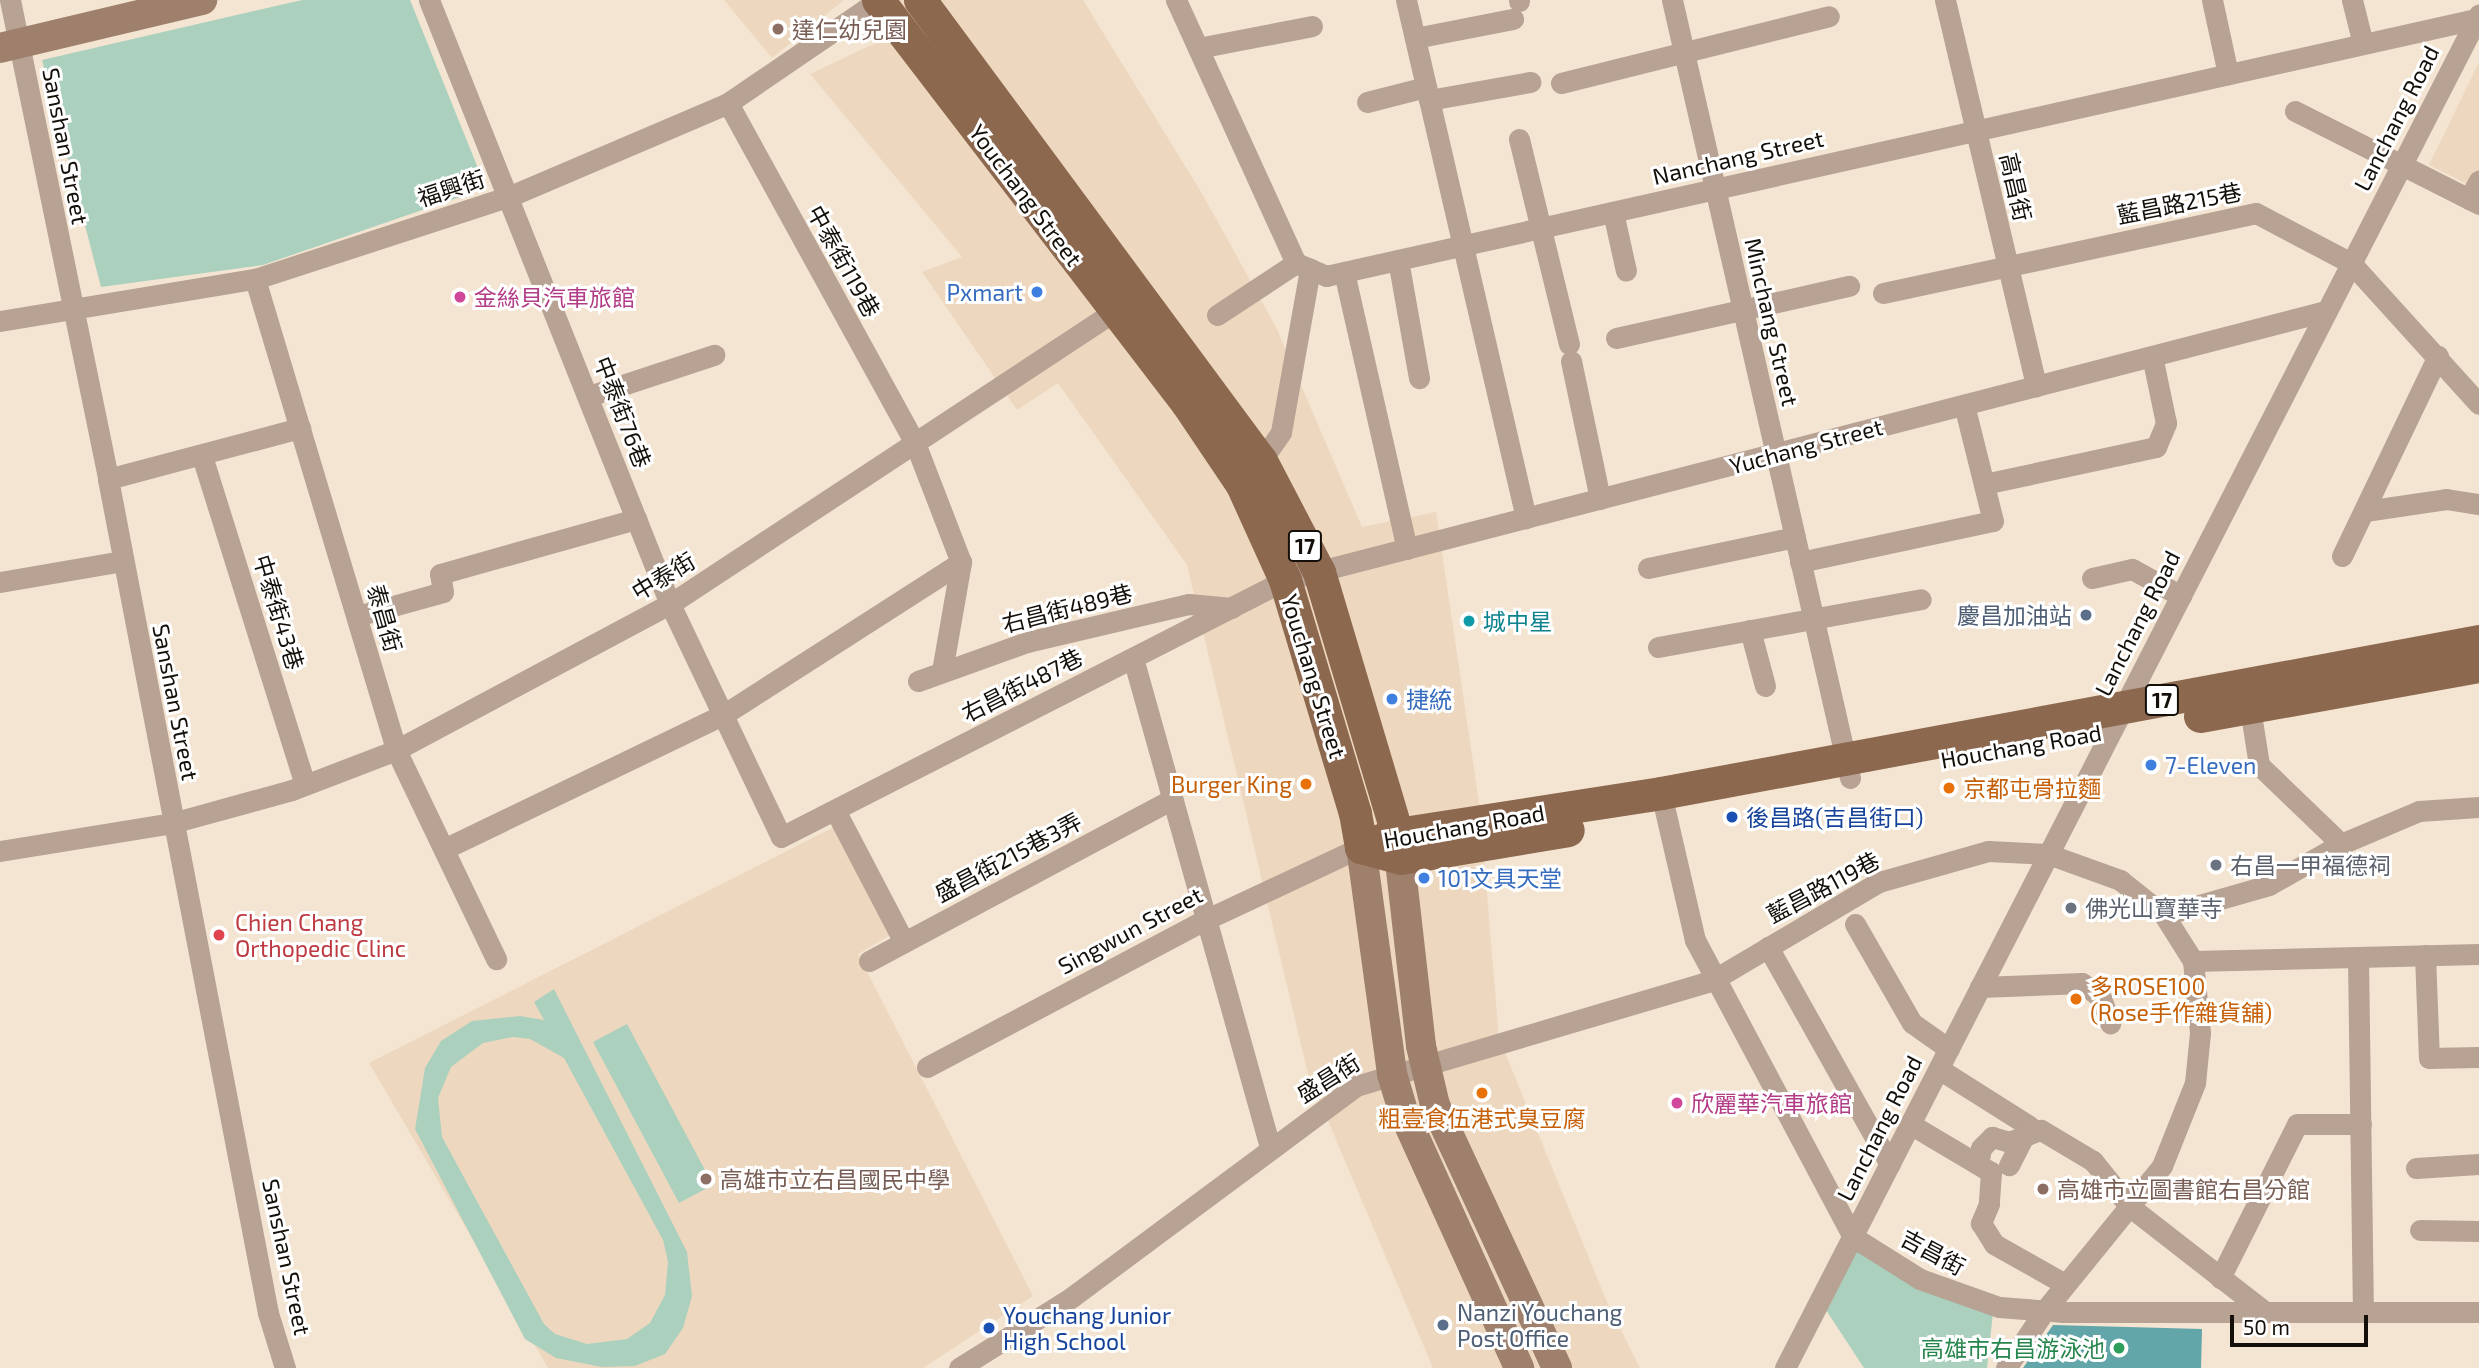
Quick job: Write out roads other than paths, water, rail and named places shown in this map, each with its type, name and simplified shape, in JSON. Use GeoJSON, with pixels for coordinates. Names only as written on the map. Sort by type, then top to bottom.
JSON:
{"type":"FeatureCollection","features":[{"type":"Feature","properties":{"kind":"main road","name":"Youchang Street"},"geometry":{"type":"LineString","coordinates":[[878,0],[1261,461],[1319,572],[1399,846]]}},
{"type":"Feature","properties":{"kind":"main road","name":"Youchang Street"},"geometry":{"type":"LineString","coordinates":[[920,0],[1127,302],[1220,446],[1285,580],[1355,813],[1361,847]]}},
{"type":"Feature","properties":{"kind":"main road","name":"Houchang Road"},"geometry":{"type":"LineString","coordinates":[[1361,847],[1399,846],[1663,803],[2118,719],[2479,642]]}},
{"type":"Feature","properties":{"kind":"main road","name":"Houchang Road"},"geometry":{"type":"LineString","coordinates":[[2118,719],[2250,708],[2479,666]]}},
{"type":"Feature","properties":{"kind":"street","name":"Sanshan Street"},"geometry":{"type":"LineString","coordinates":[[10,0],[10,46],[73,309],[108,479],[172,823],[201,951],[268,1313],[285,1368]]}},
{"type":"Feature","properties":{"kind":"street"},"geometry":{"type":"LineString","coordinates":[[10,46],[202,0]]}},
{"type":"Feature","properties":{"kind":"street","name":"中泰街76巷"},"geometry":{"type":"LineString","coordinates":[[429,0],[670,604],[782,837]]}},
{"type":"Feature","properties":{"kind":"street","name":"福興街"},"geometry":{"type":"LineString","coordinates":[[0,321],[255,279],[508,197],[728,103],[878,0]]}},
{"type":"Feature","properties":{"kind":"street"},"geometry":{"type":"LineString","coordinates":[[1176,0],[1303,266],[1282,432],[1261,461]]}},
{"type":"Feature","properties":{"kind":"street"},"geometry":{"type":"LineString","coordinates":[[1406,0],[1526,518]]}},
{"type":"Feature","properties":{"kind":"street","name":"Minchang Street"},"geometry":{"type":"LineString","coordinates":[[1672,0],[1848,768]]}},
{"type":"Feature","properties":{"kind":"street","name":"高昌街"},"geometry":{"type":"LineString","coordinates":[[1945,0],[2036,386]]}},
{"type":"Feature","properties":{"kind":"street"},"geometry":{"type":"LineString","coordinates":[[2212,0],[2228,74]]}},
{"type":"Feature","properties":{"kind":"street"},"geometry":{"type":"LineString","coordinates":[[2352,0],[2363,44]]}},
{"type":"Feature","properties":{"kind":"street"},"geometry":{"type":"LineString","coordinates":[[1415,38],[1517,7]]}},
{"type":"Feature","properties":{"kind":"street","name":"Nanchang Street"},"geometry":{"type":"LineString","coordinates":[[1303,266],[1326,276],[2363,44],[2475,11]]}},
{"type":"Feature","properties":{"kind":"street","name":"Lanchang Road"},"geometry":{"type":"LineString","coordinates":[[1785,1368],[2402,164],[2475,11]]}},
{"type":"Feature","properties":{"kind":"street"},"geometry":{"type":"LineString","coordinates":[[1561,83],[1829,16]]}},
{"type":"Feature","properties":{"kind":"street"},"geometry":{"type":"LineString","coordinates":[[1198,48],[1312,26]]}},
{"type":"Feature","properties":{"kind":"street"},"geometry":{"type":"LineString","coordinates":[[1367,102],[1530,82]]}},
{"type":"Feature","properties":{"kind":"street","name":"中泰街119巷"},"geometry":{"type":"LineString","coordinates":[[728,103],[915,443],[961,562]]}},
{"type":"Feature","properties":{"kind":"street"},"geometry":{"type":"LineString","coordinates":[[2295,111],[2474,202],[2479,180]]}},
{"type":"Feature","properties":{"kind":"street"},"geometry":{"type":"LineString","coordinates":[[1519,139],[1570,352],[1600,499]]}},
{"type":"Feature","properties":{"kind":"street"},"geometry":{"type":"LineString","coordinates":[[1612,212],[1626,271]]}},
{"type":"Feature","properties":{"kind":"street","name":"藍昌路215巷"},"geometry":{"type":"LineString","coordinates":[[1883,293],[2007,264],[2256,213],[2351,263],[2479,404]]}},
{"type":"Feature","properties":{"kind":"street"},"geometry":{"type":"LineString","coordinates":[[1398,260],[1419,378]]}},
{"type":"Feature","properties":{"kind":"street"},"geometry":{"type":"LineString","coordinates":[[1217,315],[1303,266]]}},
{"type":"Feature","properties":{"kind":"street"},"geometry":{"type":"LineString","coordinates":[[1344,272],[1407,549]]}},
{"type":"Feature","properties":{"kind":"street","name":"泰昌街"},"geometry":{"type":"LineString","coordinates":[[255,279],[396,750],[496,960]]}},
{"type":"Feature","properties":{"kind":"street"},"geometry":{"type":"LineString","coordinates":[[1616,338],[1849,286]]}},
{"type":"Feature","properties":{"kind":"street","name":"中泰街"},"geometry":{"type":"LineString","coordinates":[[0,851],[172,823],[305,784],[396,750],[670,604],[1127,302]]}},
{"type":"Feature","properties":{"kind":"street","name":"Yuchang Street"},"geometry":{"type":"LineString","coordinates":[[1285,580],[2326,311]]}},
{"type":"Feature","properties":{"kind":"street"},"geometry":{"type":"LineString","coordinates":[[589,396],[714,355]]}},
{"type":"Feature","properties":{"kind":"street"},"geometry":{"type":"LineString","coordinates":[[1984,484],[2156,447],[2165,423],[2152,356]]}},
{"type":"Feature","properties":{"kind":"street"},"geometry":{"type":"LineString","coordinates":[[2342,556],[2438,356]]}},
{"type":"Feature","properties":{"kind":"street"},"geometry":{"type":"LineString","coordinates":[[1800,562],[1993,521],[1964,405]]}},
{"type":"Feature","properties":{"kind":"street"},"geometry":{"type":"LineString","coordinates":[[108,479],[300,428]]}},
{"type":"Feature","properties":{"kind":"street","name":"中泰街43巷"},"geometry":{"type":"LineString","coordinates":[[202,456],[305,784]]}},
{"type":"Feature","properties":{"kind":"street"},"geometry":{"type":"LineString","coordinates":[[2364,510],[2446,499],[2479,504]]}},
{"type":"Feature","properties":{"kind":"street"},"geometry":{"type":"LineString","coordinates":[[357,616],[443,592],[440,573],[636,519]]}},
{"type":"Feature","properties":{"kind":"street"},"geometry":{"type":"LineString","coordinates":[[1648,568],[1795,537]]}},
{"type":"Feature","properties":{"kind":"street"},"geometry":{"type":"LineString","coordinates":[[0,582],[123,561]]}},
{"type":"Feature","properties":{"kind":"street"},"geometry":{"type":"LineString","coordinates":[[942,671],[961,562]]}},
{"type":"Feature","properties":{"kind":"street"},"geometry":{"type":"LineString","coordinates":[[444,849],[723,715],[961,562]]}},
{"type":"Feature","properties":{"kind":"street"},"geometry":{"type":"LineString","coordinates":[[2092,578],[2132,569],[2181,596]]}},
{"type":"Feature","properties":{"kind":"street","name":"右昌街487巷"},"geometry":{"type":"LineString","coordinates":[[782,837],[1285,580]]}},
{"type":"Feature","properties":{"kind":"street"},"geometry":{"type":"LineString","coordinates":[[1658,648],[1921,598]]}},
{"type":"Feature","properties":{"kind":"street","name":"右昌街489巷"},"geometry":{"type":"LineString","coordinates":[[918,681],[1027,642],[1189,604],[1232,608]]}},
{"type":"Feature","properties":{"kind":"street"},"geometry":{"type":"LineString","coordinates":[[1750,630],[1765,686]]}},
{"type":"Feature","properties":{"kind":"street"},"geometry":{"type":"LineString","coordinates":[[1133,658],[1270,1147]]}},
{"type":"Feature","properties":{"kind":"street"},"geometry":{"type":"LineString","coordinates":[[2250,708],[2259,765],[2341,844]]}},
{"type":"Feature","properties":{"kind":"street","name":"盛昌街215巷3弄"},"geometry":{"type":"LineString","coordinates":[[869,961],[1172,799]]}},
{"type":"Feature","properties":{"kind":"street","name":"吉昌街"},"geometry":{"type":"LineString","coordinates":[[1663,803],[1695,940],[1713,980],[1853,1237],[1920,1279],[1968,1299],[1999,1307],[2045,1310],[2479,1312]]}},
{"type":"Feature","properties":{"kind":"street"},"geometry":{"type":"LineString","coordinates":[[2164,915],[2269,886],[2341,844],[2419,811],[2479,807]]}},
{"type":"Feature","properties":{"kind":"street"},"geometry":{"type":"LineString","coordinates":[[835,810],[904,942]]}},
{"type":"Feature","properties":{"kind":"street","name":"Youchang Street"},"geometry":{"type":"LineString","coordinates":[[1399,846],[1425,1067],[1435,1105],[1557,1368]]}},
{"type":"Feature","properties":{"kind":"street","name":"Youchang Street"},"geometry":{"type":"LineString","coordinates":[[1361,847],[1392,1074],[1404,1114],[1519,1368]]}},
{"type":"Feature","properties":{"kind":"street","name":"Singwun Street"},"geometry":{"type":"LineString","coordinates":[[927,1067],[1205,919],[1361,847]]}},
{"type":"Feature","properties":{"kind":"street","name":"藍昌路119巷"},"geometry":{"type":"LineString","coordinates":[[1713,980],[1879,882],[1987,851],[2048,854],[2120,880],[2164,915],[2193,961]]}},
{"type":"Feature","properties":{"kind":"street"},"geometry":{"type":"LineString","coordinates":[[1855,924],[1912,1023],[1949,1049]]}},
{"type":"Feature","properties":{"kind":"street"},"geometry":{"type":"LineString","coordinates":[[1768,947],[1889,1164]]}},
{"type":"Feature","properties":{"kind":"street"},"geometry":{"type":"LineString","coordinates":[[2006,1368],[2065,1284],[2162,1166],[2195,1083],[2200,1032],[2193,961],[2479,954]]}},
{"type":"Feature","properties":{"kind":"street"},"geometry":{"type":"LineString","coordinates":[[2425,955],[2429,1058],[2479,1058]]}},
{"type":"Feature","properties":{"kind":"street"},"geometry":{"type":"LineString","coordinates":[[2358,957],[2363,1312]]}},
{"type":"Feature","properties":{"kind":"street","name":"盛昌街"},"geometry":{"type":"LineString","coordinates":[[959,1368],[1072,1297],[1270,1147],[1356,1086],[1713,980]]}},
{"type":"Feature","properties":{"kind":"street"},"geometry":{"type":"LineString","coordinates":[[1980,987],[2082,984],[2101,998],[2110,1023]]}},
{"type":"Feature","properties":{"kind":"street"},"geometry":{"type":"LineString","coordinates":[[1938,1069],[2029,1126],[2009,1165]]}},
{"type":"Feature","properties":{"kind":"street"},"geometry":{"type":"LineString","coordinates":[[1910,1124],[1991,1172],[1989,1204],[1981,1223],[1994,1244],[2065,1284]]}},
{"type":"Feature","properties":{"kind":"street"},"geometry":{"type":"LineString","coordinates":[[2220,1278],[2297,1125],[2361,1124]]}},
{"type":"Feature","properties":{"kind":"street"},"geometry":{"type":"LineString","coordinates":[[1978,1164],[1981,1147],[1992,1137],[2009,1142],[2041,1130],[2093,1161],[2129,1206],[2265,1312]]}},
{"type":"Feature","properties":{"kind":"street"},"geometry":{"type":"LineString","coordinates":[[2416,1168],[2479,1164]]}},
{"type":"Feature","properties":{"kind":"street"},"geometry":{"type":"LineString","coordinates":[[2420,1230],[2479,1231]]}},
{"type":"Feature","properties":{"kind":"water","name":"高雄市右昌游泳池"},"geometry":{"type":"Polygon","coordinates":[[[2053,1325],[2202,1329],[2201,1368],[2023,1368],[2053,1325]]]}},
{"type":"Feature","properties":{"kind":"place","name":"達仁幼兒園"},"geometry":{"type":"Point","coordinates":[778,29]}},
{"type":"Feature","properties":{"kind":"place","name":"Pxmart"},"geometry":{"type":"Point","coordinates":[1037,292]}},
{"type":"Feature","properties":{"kind":"place","name":"金絲貝汽車旅館"},"geometry":{"type":"Point","coordinates":[460,297]}},
{"type":"Feature","properties":{"kind":"place","name":"慶昌加油站"},"geometry":{"type":"Point","coordinates":[2086,615]}},
{"type":"Feature","properties":{"kind":"place","name":"城中星"},"geometry":{"type":"Point","coordinates":[1469,621]}},
{"type":"Feature","properties":{"kind":"place","name":"捷統"},"geometry":{"type":"Point","coordinates":[1392,699]}},
{"type":"Feature","properties":{"kind":"place","name":"7-Eleven"},"geometry":{"type":"Point","coordinates":[2151,765]}},
{"type":"Feature","properties":{"kind":"place","name":"Burger King"},"geometry":{"type":"Point","coordinates":[1306,784]}},
{"type":"Feature","properties":{"kind":"place","name":"京都屯骨拉麵"},"geometry":{"type":"Point","coordinates":[1949,788]}},
{"type":"Feature","properties":{"kind":"place","name":"後昌路(吉昌街口)"},"geometry":{"type":"Point","coordinates":[1732,817]}},
{"type":"Feature","properties":{"kind":"place","name":"右昌一甲福德祠"},"geometry":{"type":"Point","coordinates":[2216,865]}},
{"type":"Feature","properties":{"kind":"place","name":"101文具天堂"},"geometry":{"type":"Point","coordinates":[1424,878]}},
{"type":"Feature","properties":{"kind":"place","name":"佛光山寶華寺"},"geometry":{"type":"Point","coordinates":[2071,908]}},
{"type":"Feature","properties":{"kind":"place","name":"Chien Chang Orthopedic Clinc"},"geometry":{"type":"Point","coordinates":[219,935]}},
{"type":"Feature","properties":{"kind":"place","name":"多ROSE100 (Rose手作雜貨舖)"},"geometry":{"type":"Point","coordinates":[2076,999]}},
{"type":"Feature","properties":{"kind":"place","name":"粗壹食伍港式臭豆腐"},"geometry":{"type":"Point","coordinates":[1482,1093]}},
{"type":"Feature","properties":{"kind":"place","name":"欣麗華汽車旅館"},"geometry":{"type":"Point","coordinates":[1677,1103]}},
{"type":"Feature","properties":{"kind":"place","name":"高雄市立右昌國民中學"},"geometry":{"type":"Point","coordinates":[706,1179]}},
{"type":"Feature","properties":{"kind":"place","name":"高雄市立圖書館右昌分館"},"geometry":{"type":"Point","coordinates":[2043,1189]}},
{"type":"Feature","properties":{"kind":"place","name":"Nanzi Youchang Post Office"},"geometry":{"type":"Point","coordinates":[1443,1325]}},
{"type":"Feature","properties":{"kind":"place","name":"Youchang Junior High School"},"geometry":{"type":"Point","coordinates":[989,1328]}},
{"type":"Feature","properties":{"kind":"place","name":"高雄市右昌游泳池"},"geometry":{"type":"Point","coordinates":[2119,1348]}}]}
